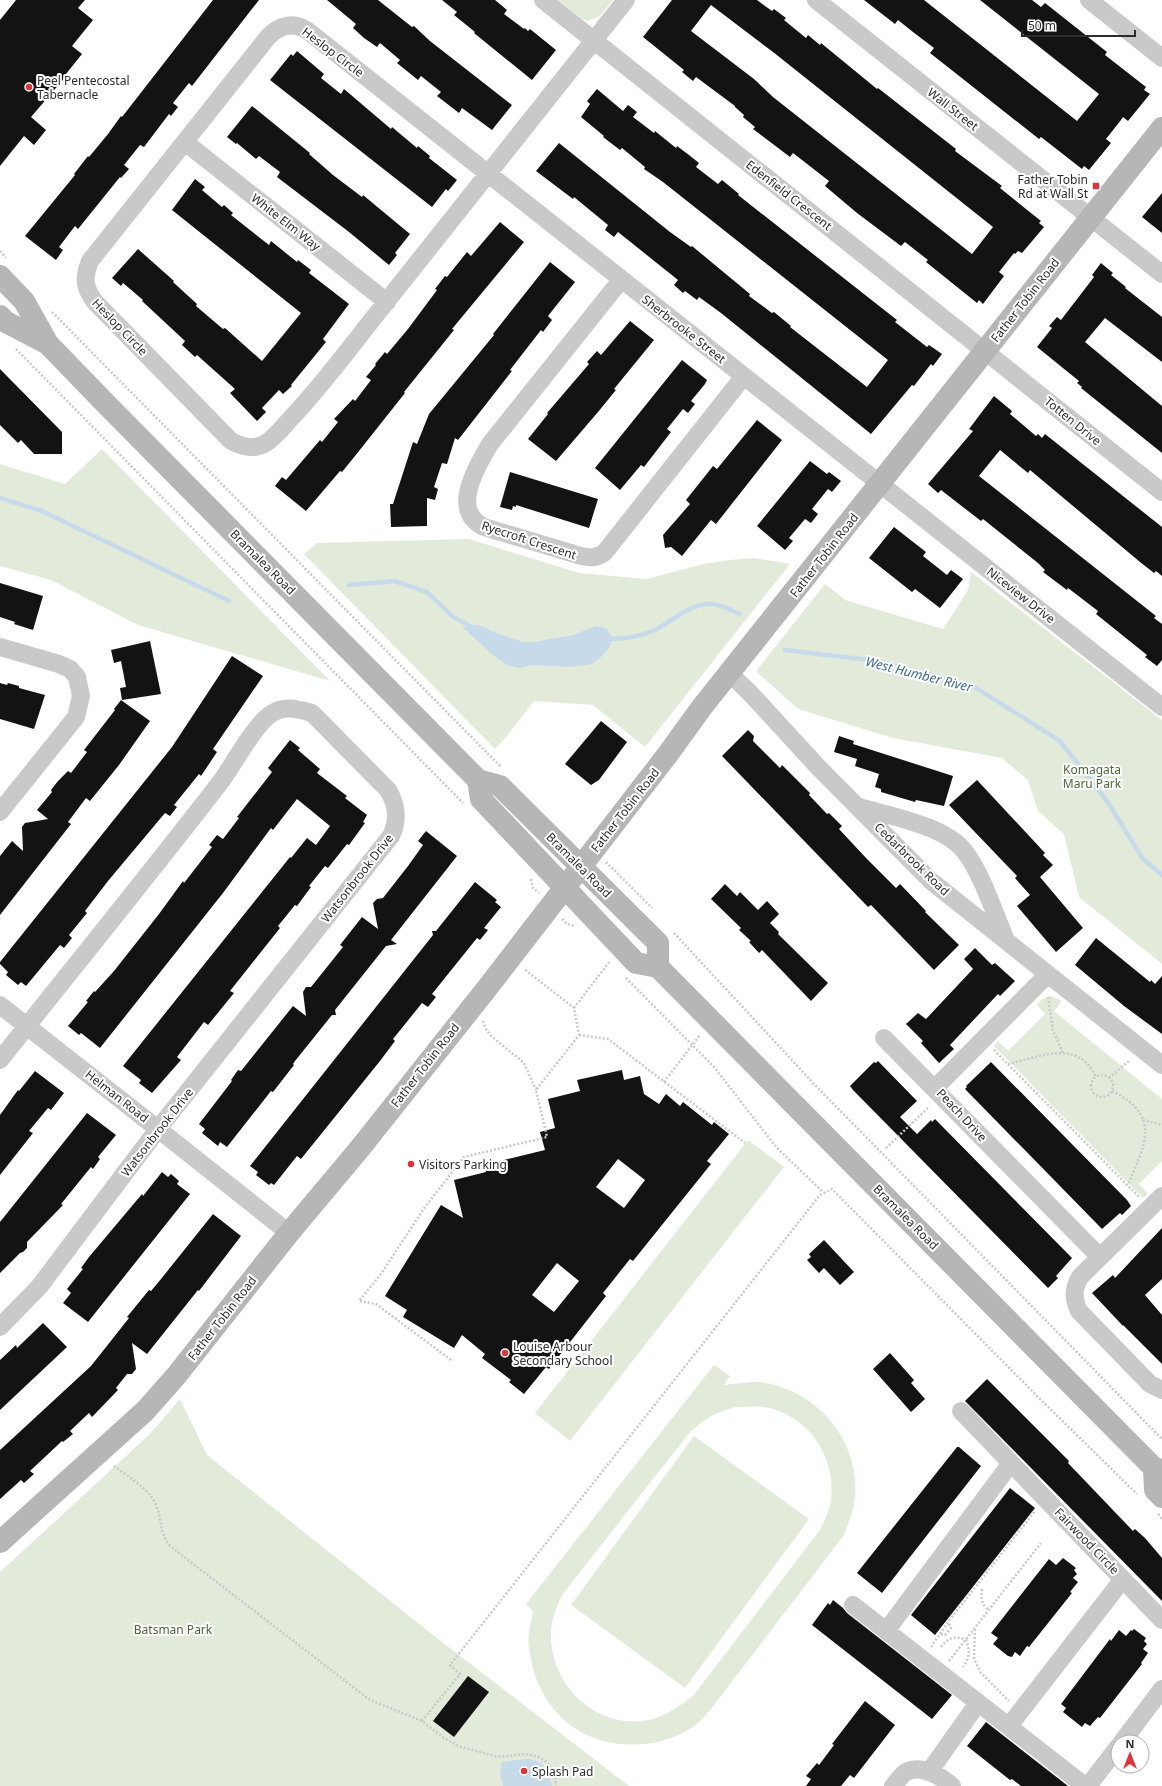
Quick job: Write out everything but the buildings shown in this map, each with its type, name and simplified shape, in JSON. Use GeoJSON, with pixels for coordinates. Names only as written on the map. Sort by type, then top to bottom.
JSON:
{"type":"FeatureCollection","features":[{"type":"Feature","properties":{"kind":"main road","name":"Father Tobin Road"},"geometry":{"type":"LineString","coordinates":[[0,1542],[160,1396],[289,1233],[362,1147],[565,888],[668,754],[702,707],[730,674],[1090,217],[1162,128]]}},
{"type":"Feature","properties":{"kind":"main road","name":"Bramalea Road"},"geometry":{"type":"LineString","coordinates":[[5,270],[48,344],[478,780],[500,786],[658,943],[658,966]]}},
{"type":"Feature","properties":{"kind":"main road","name":"Bramalea Road"},"geometry":{"type":"LineString","coordinates":[[0,316],[6,322],[48,344]]}},
{"type":"Feature","properties":{"kind":"main road","name":"Bramalea Road"},"geometry":{"type":"LineString","coordinates":[[478,780],[481,799],[565,888],[612,958],[658,966],[1158,1469],[1155,1490],[1159,1505]]}},
{"type":"Feature","properties":{"kind":"street","name":"Edenfield Crescent"},"geometry":{"type":"LineString","coordinates":[[543,0],[985,350]]}},
{"type":"Feature","properties":{"kind":"street","name":"Heslop Circle"},"geometry":{"type":"LineString","coordinates":[[488,174],[308,31],[300,27],[288,25],[281,26],[268,37],[90,261],[87,270],[86,287],[95,302],[231,441],[240,446],[258,446],[275,435],[311,397],[387,302],[488,174],[593,40],[626,0]]}},
{"type":"Feature","properties":{"kind":"street","name":"Wall Street"},"geometry":{"type":"LineString","coordinates":[[816,0],[1162,274]]}},
{"type":"Feature","properties":{"kind":"street"},"geometry":{"type":"LineString","coordinates":[[1089,0],[1162,58]]}},
{"type":"Feature","properties":{"kind":"street","name":"White Elm Way"},"geometry":{"type":"LineString","coordinates":[[186,142],[387,302]]}},
{"type":"Feature","properties":{"kind":"street","name":"Sherbrooke Street"},"geometry":{"type":"LineString","coordinates":[[488,174],[879,484]]}},
{"type":"Feature","properties":{"kind":"street","name":"Ryecroft Crescent"},"geometry":{"type":"LineString","coordinates":[[621,280],[487,450],[474,474],[469,490],[467,504],[470,514],[475,522],[484,527],[581,556],[591,558],[599,556],[605,552],[744,376]]}},
{"type":"Feature","properties":{"kind":"street","name":"Totten Drive"},"geometry":{"type":"LineString","coordinates":[[985,350],[1162,492]]}},
{"type":"Feature","properties":{"kind":"street","name":"Niceview Drive"},"geometry":{"type":"LineString","coordinates":[[879,484],[1162,707]]}},
{"type":"Feature","properties":{"kind":"street"},"geometry":{"type":"LineString","coordinates":[[0,647],[70,668],[77,677],[81,696],[76,717],[0,812]]}},
{"type":"Feature","properties":{"kind":"street","name":"Cedarbrook Road"},"geometry":{"type":"LineString","coordinates":[[730,674],[856,806],[931,881],[1162,1065]]}},
{"type":"Feature","properties":{"kind":"street","name":"Watsonbrook Drive"},"geometry":{"type":"LineString","coordinates":[[0,1060],[220,783],[261,722],[271,714],[282,709],[295,708],[312,713],[388,790],[394,799],[396,807],[396,825],[391,836],[158,1129],[39,1287],[0,1327]]}},
{"type":"Feature","properties":{"kind":"street","name":"Cedarbrook Road"},"geometry":{"type":"LineString","coordinates":[[856,806],[930,828],[950,838],[958,844],[965,851],[975,868],[1006,941]]}},
{"type":"Feature","properties":{"kind":"street","name":"Peach Drive"},"geometry":{"type":"LineString","coordinates":[[1048,974],[934,1095],[1100,1257]]}},
{"type":"Feature","properties":{"kind":"street","name":"Helman Road"},"geometry":{"type":"LineString","coordinates":[[0,1006],[289,1233]]}},
{"type":"Feature","properties":{"kind":"street"},"geometry":{"type":"LineString","coordinates":[[884,1038],[934,1095]]}},
{"type":"Feature","properties":{"kind":"street"},"geometry":{"type":"LineString","coordinates":[[1162,1196],[1080,1277],[1074,1294],[1075,1303],[1079,1311],[1150,1384],[1162,1390]]}},
{"type":"Feature","properties":{"kind":"street","name":"Fairwood Circle"},"geometry":{"type":"LineString","coordinates":[[961,1411],[1162,1620]]}},
{"type":"Feature","properties":{"kind":"street"},"geometry":{"type":"LineString","coordinates":[[886,1631],[1011,1463]]}},
{"type":"Feature","properties":{"kind":"street"},"geometry":{"type":"LineString","coordinates":[[1009,1726],[1123,1579]]}},
{"type":"Feature","properties":{"kind":"street"},"geometry":{"type":"LineString","coordinates":[[853,1605],[1085,1786]]}},
{"type":"Feature","properties":{"kind":"street"},"geometry":{"type":"LineString","coordinates":[[1128,1734],[1162,1689]]}},
{"type":"Feature","properties":{"kind":"street"},"geometry":{"type":"LineString","coordinates":[[929,1772],[978,1703]]}},
{"type":"Feature","properties":{"kind":"street"},"geometry":{"type":"LineString","coordinates":[[1088,1786],[1110,1757]]}},
{"type":"Feature","properties":{"kind":"street"},"geometry":{"type":"LineString","coordinates":[[893,1786],[906,1772],[922,1769],[942,1778],[952,1786]]}},
{"type":"Feature","properties":{"kind":"path"},"geometry":{"type":"LineString","coordinates":[[0,251],[5,270]]}},
{"type":"Feature","properties":{"kind":"path"},"geometry":{"type":"LineString","coordinates":[[51,310],[502,768]]}},
{"type":"Feature","properties":{"kind":"path"},"geometry":{"type":"LineString","coordinates":[[11,344],[464,805]]}},
{"type":"Feature","properties":{"kind":"path"},"geometry":{"type":"LineString","coordinates":[[613,868],[657,914]]}},
{"type":"Feature","properties":{"kind":"path"},"geometry":{"type":"LineString","coordinates":[[566,924],[574,925],[579,930]]}},
{"type":"Feature","properties":{"kind":"path"},"geometry":{"type":"LineString","coordinates":[[673,932],[802,1071],[1162,1439]]}},
{"type":"Feature","properties":{"kind":"path"},"geometry":{"type":"LineString","coordinates":[[574,1008],[612,958]]}},
{"type":"Feature","properties":{"kind":"path"},"geometry":{"type":"LineString","coordinates":[[521,966],[574,1008],[579,1035],[536,1090]]}},
{"type":"Feature","properties":{"kind":"path"},"geometry":{"type":"LineString","coordinates":[[625,978],[714,1067],[777,1148],[824,1192]]}},
{"type":"Feature","properties":{"kind":"path"},"geometry":{"type":"LineString","coordinates":[[1048,995],[1054,1030],[1063,1052]]}},
{"type":"Feature","properties":{"kind":"path"},"geometry":{"type":"LineString","coordinates":[[451,1360],[376,1304],[360,1301],[381,1274],[425,1207],[464,1157],[547,1137],[536,1090],[524,1063],[490,1036],[483,1018]]}},
{"type":"Feature","properties":{"kind":"path"},"geometry":{"type":"LineString","coordinates":[[664,1082],[691,1045],[713,1022]]}},
{"type":"Feature","properties":{"kind":"path"},"geometry":{"type":"LineString","coordinates":[[579,1035],[608,1039],[746,1142]]}},
{"type":"Feature","properties":{"kind":"path"},"geometry":{"type":"LineString","coordinates":[[990,1047],[1143,1201]]}},
{"type":"Feature","properties":{"kind":"path"},"geometry":{"type":"LineString","coordinates":[[1007,1064],[1063,1052],[1082,1058],[1088,1064],[1096,1077]]}},
{"type":"Feature","properties":{"kind":"path"},"geometry":{"type":"LineString","coordinates":[[1109,1078],[1135,1057]]}},
{"type":"Feature","properties":{"kind":"path"},"geometry":{"type":"LineString","coordinates":[[1103,1075],[1109,1078],[1113,1084],[1112,1091],[1104,1097],[1094,1094],[1091,1086],[1096,1077],[1103,1075]]}},
{"type":"Feature","properties":{"kind":"path"},"geometry":{"type":"LineString","coordinates":[[1112,1091],[1133,1104],[1141,1113],[1146,1135],[1140,1157],[1128,1185]]}},
{"type":"Feature","properties":{"kind":"path"},"geometry":{"type":"LineString","coordinates":[[886,1148],[934,1095]]}},
{"type":"Feature","properties":{"kind":"path"},"geometry":{"type":"LineString","coordinates":[[1143,1120],[1162,1125]]}},
{"type":"Feature","properties":{"kind":"path"},"geometry":{"type":"LineString","coordinates":[[422,1721],[460,1674],[450,1665],[824,1192],[832,1189],[1039,1398],[1140,1497]]}},
{"type":"Feature","properties":{"kind":"path"},"geometry":{"type":"LineString","coordinates":[[114,1466],[151,1495],[157,1507],[164,1538],[170,1546],[370,1700],[422,1721],[453,1744],[477,1753],[498,1757],[526,1754],[536,1756],[545,1761],[552,1768],[556,1786]]}},
{"type":"Feature","properties":{"kind":"path"},"geometry":{"type":"LineString","coordinates":[[922,1660],[948,1622],[1045,1498]]}},
{"type":"Feature","properties":{"kind":"path"},"geometry":{"type":"LineString","coordinates":[[1159,1505],[1162,1519]]}},
{"type":"Feature","properties":{"kind":"path"},"geometry":{"type":"LineString","coordinates":[[940,1673],[1041,1543]]}},
{"type":"Feature","properties":{"kind":"path"},"geometry":{"type":"LineString","coordinates":[[982,1589],[981,1600],[984,1606],[989,1610]]}},
{"type":"Feature","properties":{"kind":"path"},"geometry":{"type":"LineString","coordinates":[[941,1634],[945,1635],[951,1628],[948,1622]]}},
{"type":"Feature","properties":{"kind":"path"},"geometry":{"type":"LineString","coordinates":[[975,1629],[974,1659],[981,1673],[996,1690],[1020,1712]]}},
{"type":"Feature","properties":{"kind":"path"},"geometry":{"type":"LineString","coordinates":[[941,1647],[946,1640],[954,1637],[966,1640]]}},
{"type":"Feature","properties":{"kind":"path"},"geometry":{"type":"LineString","coordinates":[[963,1667],[969,1658],[969,1649],[966,1640]]}},
{"type":"Feature","properties":{"kind":"green space"},"geometry":{"type":"Polygon","coordinates":[[[558,0],[613,0],[600,16],[588,21],[582,19],[558,0]]]}},
{"type":"Feature","properties":{"kind":"green space"},"geometry":{"type":"Polygon","coordinates":[[[102,449],[330,681],[138,625],[51,580],[0,566],[0,464],[65,484],[102,449]]]}},
{"type":"Feature","properties":{"kind":"green space"},"geometry":{"type":"Polygon","coordinates":[[[469,539],[579,573],[647,579],[703,564],[730,560],[754,558],[790,564],[645,747],[593,705],[534,701],[495,749],[304,554],[317,543],[469,539]]]}},
{"type":"Feature","properties":{"kind":"green space","name":"Komagata Maru Park"},"geometry":{"type":"Polygon","coordinates":[[[971,572],[1162,720],[1162,964],[1079,897],[1064,834],[1038,811],[1028,780],[1002,758],[893,738],[798,709],[756,671],[825,584],[845,600],[943,629],[968,590],[971,572]]]}},
{"type":"Feature","properties":{"kind":"green space"},"geometry":{"type":"Polygon","coordinates":[[[1051,996],[1062,1001],[1054,1011],[1162,1099],[1162,1161],[1139,1184],[1148,1194],[1143,1198],[994,1046],[998,1041],[1008,1051],[1045,1014],[1037,1005],[1042,999],[1051,996]]]}},
{"type":"Feature","properties":{"kind":"green space"},"geometry":{"type":"Polygon","coordinates":[[[748,1140],[784,1167],[570,1441],[535,1413],[748,1140]]]}},
{"type":"Feature","properties":{"kind":"green space"},"geometry":{"type":"Polygon","coordinates":[[[714,1365],[730,1376],[724,1385],[757,1382],[779,1386],[798,1395],[816,1407],[831,1422],[843,1440],[851,1459],[855,1481],[853,1507],[844,1535],[711,1709],[699,1722],[687,1731],[665,1740],[650,1743],[621,1744],[600,1740],[581,1732],[565,1721],[551,1706],[541,1689],[533,1669],[528,1638],[533,1611],[526,1604],[714,1365]],[[736,1407],[717,1413],[706,1419],[690,1432],[562,1595],[556,1608],[551,1632],[553,1652],[559,1671],[569,1688],[582,1702],[598,1713],[616,1719],[636,1721],[656,1718],[680,1706],[693,1696],[820,1530],[828,1512],[832,1490],[827,1461],[821,1447],[802,1425],[790,1416],[771,1408],[736,1407]]]}},
{"type":"Feature","properties":{"kind":"green space","name":"Batsman Park"},"geometry":{"type":"Polygon","coordinates":[[[180,1399],[207,1455],[442,1642],[629,1786],[0,1786],[0,1572],[150,1434],[180,1399]]]}},
{"type":"Feature","properties":{"kind":"green space"},"geometry":{"type":"Polygon","coordinates":[[[694,1436],[809,1519],[685,1688],[571,1605],[694,1436]]]}},
{"type":"Feature","properties":{"kind":"water"},"geometry":{"type":"Polygon","coordinates":[[[479,625],[496,633],[523,642],[534,642],[573,635],[596,626],[605,628],[610,633],[612,639],[609,648],[592,664],[569,667],[532,665],[519,668],[507,665],[494,656],[462,627],[479,625]]]}},
{"type":"Feature","properties":{"kind":"water","name":"Splash Pad"},"geometry":{"type":"Polygon","coordinates":[[[526,1759],[537,1761],[545,1767],[552,1786],[503,1786],[500,1773],[502,1762],[526,1759]]]}},
{"type":"Feature","properties":{"kind":"waterway"},"geometry":{"type":"LineString","coordinates":[[0,498],[42,511],[229,601]]}},
{"type":"Feature","properties":{"kind":"waterway"},"geometry":{"type":"LineString","coordinates":[[349,585],[395,581],[427,592],[453,617],[474,628]]}},
{"type":"Feature","properties":{"kind":"waterway"},"geometry":{"type":"LineString","coordinates":[[606,639],[631,637],[655,630],[682,613],[705,604],[713,604],[740,614]]}},
{"type":"Feature","properties":{"kind":"waterway","name":"West Humber River"},"geometry":{"type":"LineString","coordinates":[[785,650],[877,661],[973,686],[1060,741],[1107,801],[1143,859],[1162,875]]}},
{"type":"Feature","properties":{"kind":"place","name":"Peel Pentecostal Tabernacle"},"geometry":{"type":"Point","coordinates":[29,87]}},
{"type":"Feature","properties":{"kind":"place","name":"Father Tobin Rd at Wall St"},"geometry":{"type":"Point","coordinates":[1096,186]}},
{"type":"Feature","properties":{"kind":"place","name":"Visitors Parking"},"geometry":{"type":"Point","coordinates":[411,1164]}},
{"type":"Feature","properties":{"kind":"place","name":"Louise Arbour Secondary School"},"geometry":{"type":"Point","coordinates":[505,1353]}},
{"type":"Feature","properties":{"kind":"place","name":"Splash Pad"},"geometry":{"type":"Point","coordinates":[524,1771]}}]}
